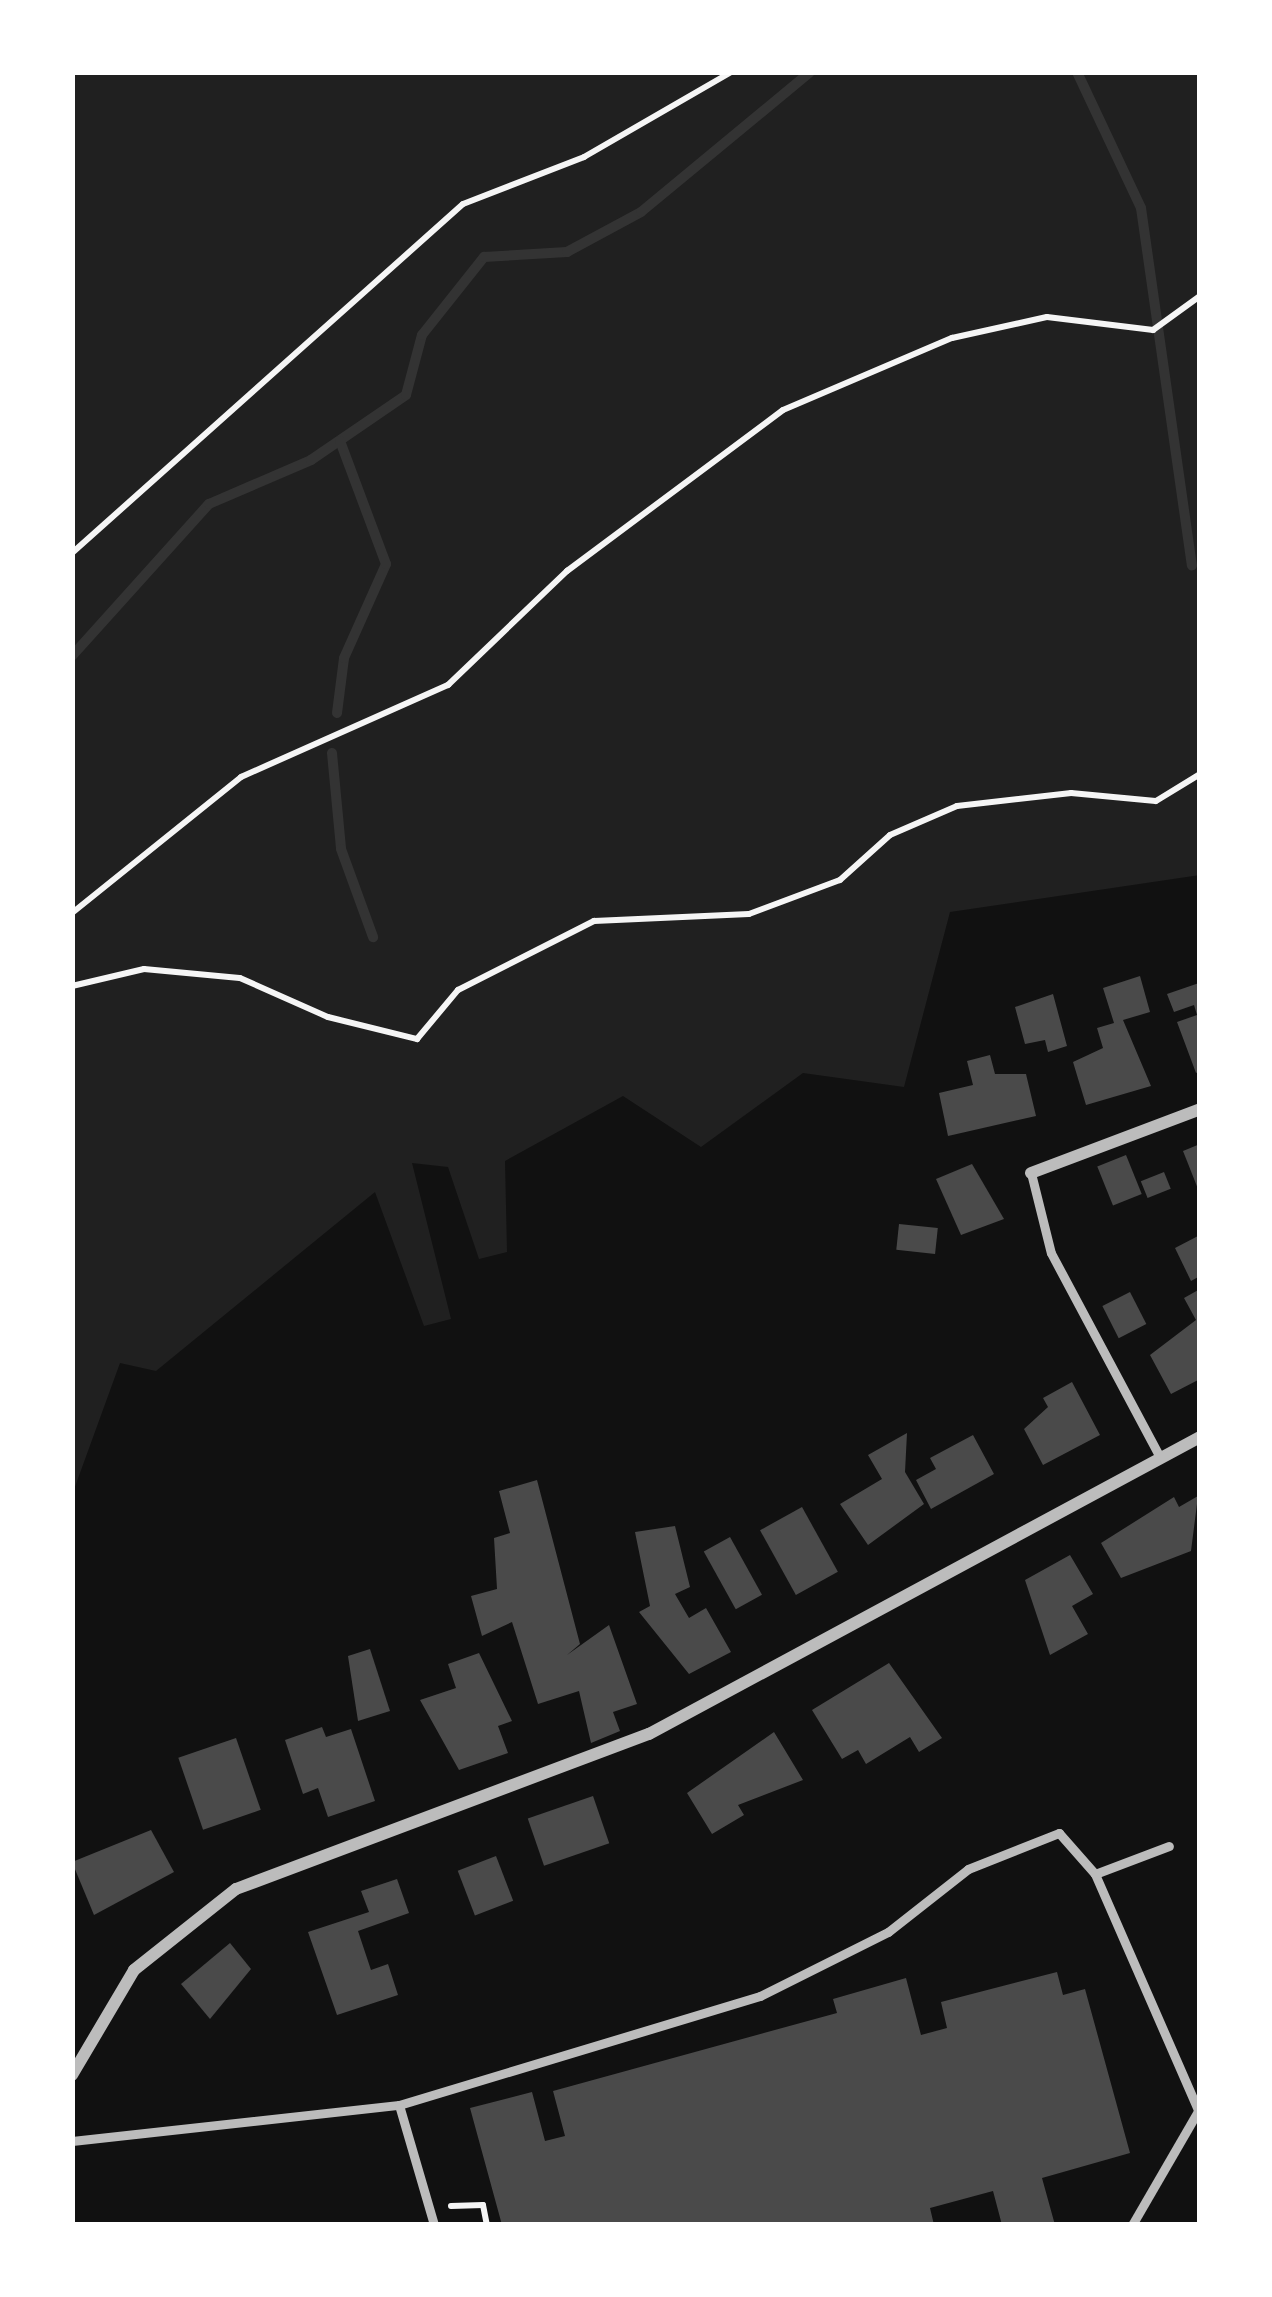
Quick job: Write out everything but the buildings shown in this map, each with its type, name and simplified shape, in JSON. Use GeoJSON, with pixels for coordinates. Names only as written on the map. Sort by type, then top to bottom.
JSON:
{"type":"FeatureCollection","features":[{"type":"Feature","properties":{"kind":"street"},"geometry":{"type":"LineString","coordinates":[[1030,1172],[1200,1109]]}},
{"type":"Feature","properties":{"kind":"street"},"geometry":{"type":"LineString","coordinates":[[72,2075],[134,1970],[236,1889],[650,1734],[1200,1437]]}},
{"type":"Feature","properties":{"kind":"lane"},"geometry":{"type":"LineString","coordinates":[[1030,1172],[1051,1252],[1160,1457]]}},
{"type":"Feature","properties":{"kind":"lane"},"geometry":{"type":"LineString","coordinates":[[72,2141],[399,2105],[760,1996],[888,1932],[968,1869],[1059,1832],[1095,1874],[1199,2112],[1132,2225]]}},
{"type":"Feature","properties":{"kind":"lane"},"geometry":{"type":"LineString","coordinates":[[1095,1874],[1169,1846]]}},
{"type":"Feature","properties":{"kind":"lane"},"geometry":{"type":"LineString","coordinates":[[399,2105],[434,2225]]}},
{"type":"Feature","properties":{"kind":"path"},"geometry":{"type":"LineString","coordinates":[[72,553],[464,204],[584,158],[731,72]]}},
{"type":"Feature","properties":{"kind":"path"},"geometry":{"type":"LineString","coordinates":[[72,914],[241,777],[448,686],[567,571],[783,410],[952,338],[1047,317],[1153,330],[1200,296]]}},
{"type":"Feature","properties":{"kind":"path"},"geometry":{"type":"LineString","coordinates":[[72,986],[144,969],[240,978],[328,1017],[417,1039],[458,990],[594,921],[748,914],[840,880],[890,835],[957,806],[1071,793],[1156,801],[1200,774]]}},
{"type":"Feature","properties":{"kind":"path"},"geometry":{"type":"LineString","coordinates":[[429,2207],[483,2205],[488,2225]]}},
{"type":"Feature","properties":{"kind":"shaded area"},"geometry":{"type":"Polygon","coordinates":[[[72,72],[1200,72],[1200,875],[950,912],[904,1087],[803,1073],[701,1147],[623,1096],[505,1161],[507,1252],[479,1259],[448,1167],[412,1163],[451,1319],[424,1326],[375,1192],[156,1371],[120,1363],[72,1495],[72,72]]]}},
{"type":"Feature","properties":{"kind":"waterway"},"geometry":{"type":"LineString","coordinates":[[72,656],[209,504],[311,460],[406,395],[422,335],[484,257],[567,252],[641,212],[810,72]]}},
{"type":"Feature","properties":{"kind":"waterway"},"geometry":{"type":"LineString","coordinates":[[1077,72],[1141,208],[1192,565]]}},
{"type":"Feature","properties":{"kind":"waterway"},"geometry":{"type":"LineString","coordinates":[[337,713],[344,658],[386,564],[340,441]]}},
{"type":"Feature","properties":{"kind":"waterway"},"geometry":{"type":"LineString","coordinates":[[332,753],[341,849],[373,937]]}}]}
